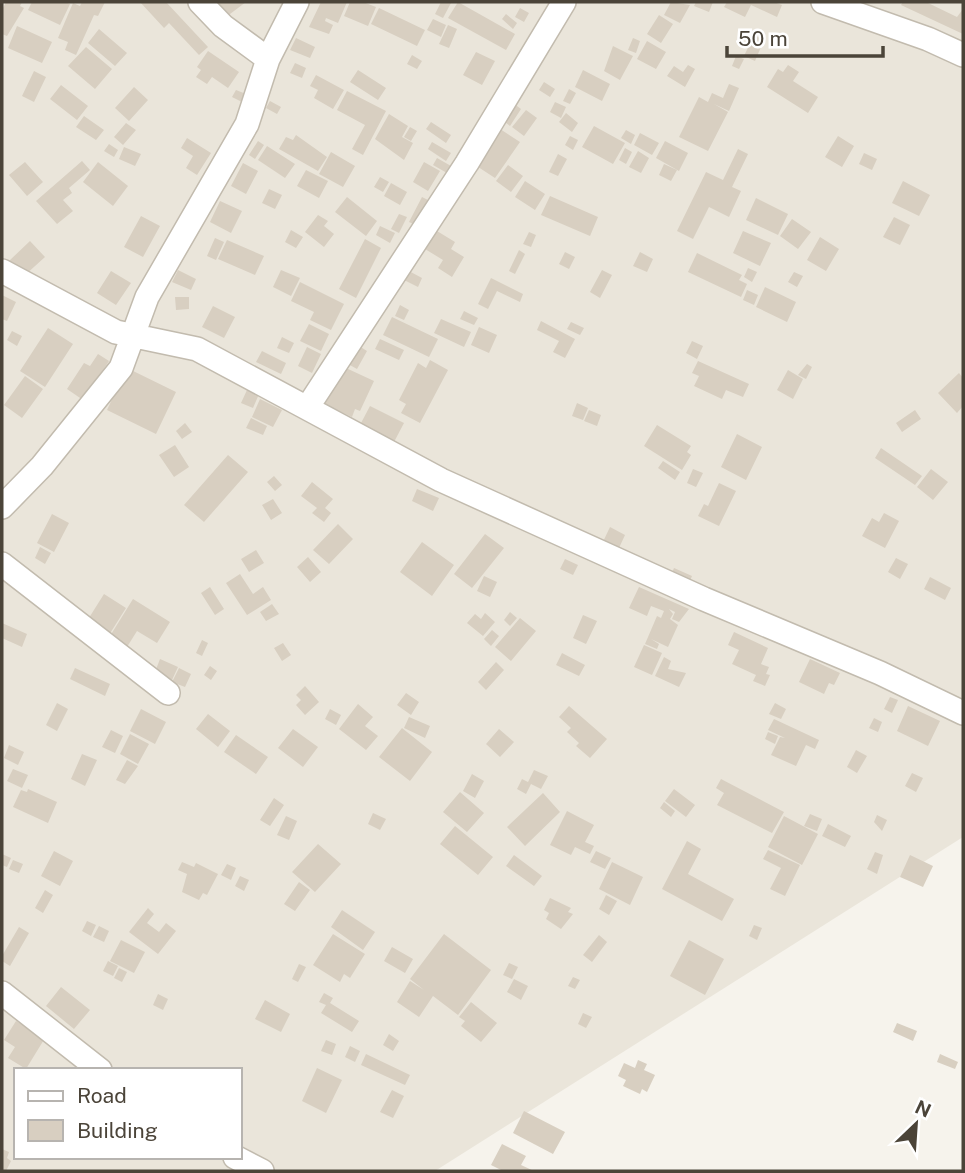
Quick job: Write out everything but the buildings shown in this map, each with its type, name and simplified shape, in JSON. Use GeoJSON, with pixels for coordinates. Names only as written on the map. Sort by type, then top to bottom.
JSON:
{"type":"FeatureCollection","features":[{"type":"Feature","properties":{"kind":"street"},"geometry":{"type":"LineString","coordinates":[[200,2],[223,26],[268,59]]}},
{"type":"Feature","properties":{"kind":"street"},"geometry":{"type":"LineString","coordinates":[[2,508],[42,466],[121,368],[147,298],[247,124],[268,59],[297,2]]}},
{"type":"Feature","properties":{"kind":"street"},"geometry":{"type":"LineString","coordinates":[[307,408],[467,163],[564,2]]}},
{"type":"Feature","properties":{"kind":"street"},"geometry":{"type":"LineString","coordinates":[[823,2],[928,39],[963,55]]}},
{"type":"Feature","properties":{"kind":"street"},"geometry":{"type":"LineString","coordinates":[[2,271],[116,332],[197,349],[442,480],[704,599],[880,673],[963,713]]}},
{"type":"Feature","properties":{"kind":"street"},"geometry":{"type":"LineString","coordinates":[[2,564],[167,693]]}},
{"type":"Feature","properties":{"kind":"street"},"geometry":{"type":"LineString","coordinates":[[2,993],[97,1068]]}},
{"type":"Feature","properties":{"kind":"street"},"geometry":{"type":"LineString","coordinates":[[239,1159],[262,1171]]}},
{"type":"Feature","properties":{"kind":"shaded area"},"geometry":{"type":"Polygon","coordinates":[[[2,2],[963,2],[963,837],[435,1171],[2,1171],[2,2]]]}}]}
